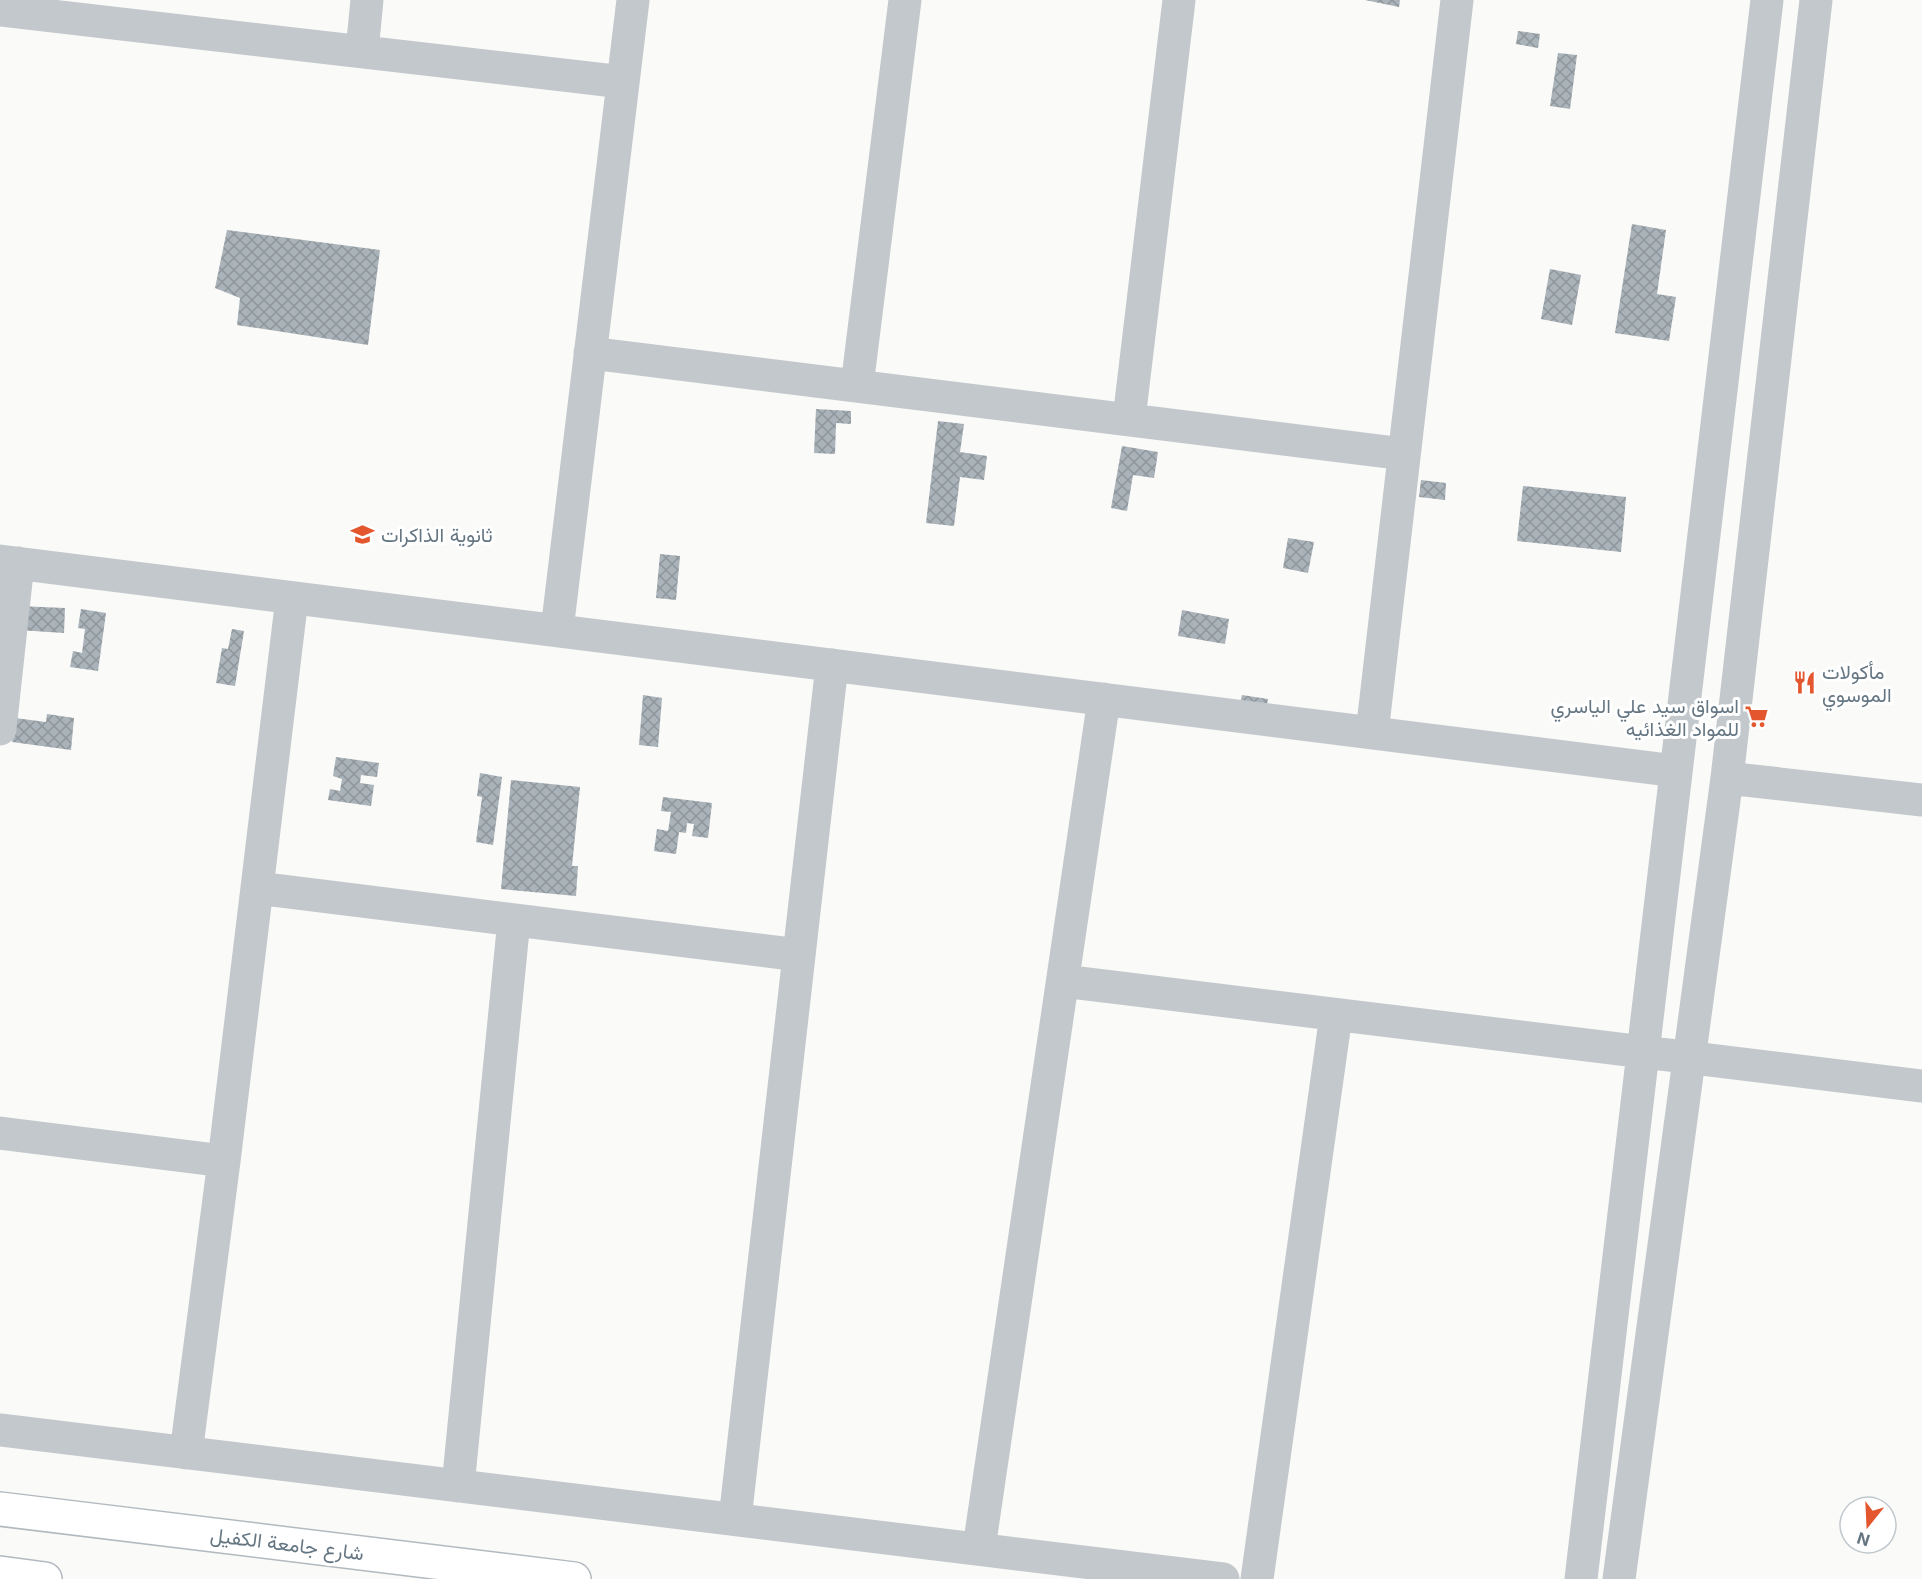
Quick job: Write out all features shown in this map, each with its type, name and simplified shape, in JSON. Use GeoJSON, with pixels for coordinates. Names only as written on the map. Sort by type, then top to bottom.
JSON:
{"type":"FeatureCollection","features":[{"type":"Feature","properties":{"kind":"main road","name":"شارع جامعة الكفيل"},"geometry":{"type":"LineString","coordinates":[[0,1509],[574,1579]]}},
{"type":"Feature","properties":{"kind":"main road"},"geometry":{"type":"LineString","coordinates":[[0,1573],[45,1579]]}},
{"type":"Feature","properties":{"kind":"street"},"geometry":{"type":"LineString","coordinates":[[362,51],[367,0]]}},
{"type":"Feature","properties":{"kind":"street"},"geometry":{"type":"LineString","coordinates":[[557,630],[633,0]]}},
{"type":"Feature","properties":{"kind":"street"},"geometry":{"type":"LineString","coordinates":[[857,386],[905,0]]}},
{"type":"Feature","properties":{"kind":"street"},"geometry":{"type":"LineString","coordinates":[[1129,419],[1179,0]]}},
{"type":"Feature","properties":{"kind":"street"},"geometry":{"type":"LineString","coordinates":[[1372,732],[1457,0]]}},
{"type":"Feature","properties":{"kind":"street"},"geometry":{"type":"LineString","coordinates":[[1581,1579],[1767,0]]}},
{"type":"Feature","properties":{"kind":"street"},"geometry":{"type":"LineString","coordinates":[[1619,1579],[1727,778],[1816,0]]}},
{"type":"Feature","properties":{"kind":"street"},"geometry":{"type":"LineString","coordinates":[[0,10],[623,82]]}},
{"type":"Feature","properties":{"kind":"street"},"geometry":{"type":"LineString","coordinates":[[590,353],[1404,454]]}},
{"type":"Feature","properties":{"kind":"street"},"geometry":{"type":"LineString","coordinates":[[0,729],[9,562],[1676,771]]}},
{"type":"Feature","properties":{"kind":"street"},"geometry":{"type":"LineString","coordinates":[[186,1453],[225,1161],[292,598]]}},
{"type":"Feature","properties":{"kind":"street"},"geometry":{"type":"LineString","coordinates":[[735,1519],[832,665]]}},
{"type":"Feature","properties":{"kind":"street"},"geometry":{"type":"LineString","coordinates":[[979,1548],[1104,699]]}},
{"type":"Feature","properties":{"kind":"street"},"geometry":{"type":"LineString","coordinates":[[1727,778],[1922,800]]}},
{"type":"Feature","properties":{"kind":"street"},"geometry":{"type":"LineString","coordinates":[[257,888],[799,955]]}},
{"type":"Feature","properties":{"kind":"street"},"geometry":{"type":"LineString","coordinates":[[458,1486],[514,920]]}},
{"type":"Feature","properties":{"kind":"street"},"geometry":{"type":"LineString","coordinates":[[1062,981],[1922,1086]]}},
{"type":"Feature","properties":{"kind":"street"},"geometry":{"type":"LineString","coordinates":[[1257,1579],[1336,1015]]}},
{"type":"Feature","properties":{"kind":"street"},"geometry":{"type":"LineString","coordinates":[[0,1133],[225,1161]]}},
{"type":"Feature","properties":{"kind":"street"},"geometry":{"type":"LineString","coordinates":[[0,1430],[1223,1579]]}},
{"type":"Feature","properties":{"kind":"building"},"geometry":{"type":"Polygon","coordinates":[[[1365,0],[1400,0],[1399,7],[1365,0]]]}},
{"type":"Feature","properties":{"kind":"building"},"geometry":{"type":"Polygon","coordinates":[[[1518,31],[1540,34],[1538,48],[1516,44],[1518,31]]]}},
{"type":"Feature","properties":{"kind":"building"},"geometry":{"type":"Polygon","coordinates":[[[1558,53],[1577,55],[1570,109],[1550,106],[1558,53]]]}},
{"type":"Feature","properties":{"kind":"building"},"geometry":{"type":"Polygon","coordinates":[[[1632,224],[1666,230],[1657,294],[1676,297],[1669,341],[1615,333],[1632,224]]]}},
{"type":"Feature","properties":{"kind":"building"},"geometry":{"type":"Polygon","coordinates":[[[227,230],[380,250],[368,345],[237,325],[240,298],[215,288],[227,230]]]}},
{"type":"Feature","properties":{"kind":"building"},"geometry":{"type":"Polygon","coordinates":[[[1550,269],[1581,275],[1572,325],[1541,319],[1550,269]]]}},
{"type":"Feature","properties":{"kind":"building"},"geometry":{"type":"Polygon","coordinates":[[[816,409],[851,411],[851,424],[836,423],[835,454],[814,453],[816,409]]]}},
{"type":"Feature","properties":{"kind":"building"},"geometry":{"type":"Polygon","coordinates":[[[938,421],[964,424],[960,452],[987,456],[984,480],[960,477],[954,526],[926,523],[938,421]]]}},
{"type":"Feature","properties":{"kind":"building"},"geometry":{"type":"Polygon","coordinates":[[[1122,446],[1158,452],[1154,478],[1133,475],[1127,511],[1111,508],[1122,446]]]}},
{"type":"Feature","properties":{"kind":"building"},"geometry":{"type":"Polygon","coordinates":[[[1421,480],[1446,483],[1445,500],[1419,497],[1421,480]]]}},
{"type":"Feature","properties":{"kind":"building"},"geometry":{"type":"Polygon","coordinates":[[[1523,486],[1626,497],[1621,552],[1517,541],[1523,486]]]}},
{"type":"Feature","properties":{"kind":"building"},"geometry":{"type":"Polygon","coordinates":[[[1288,538],[1314,542],[1308,573],[1283,568],[1288,538]]]}},
{"type":"Feature","properties":{"kind":"building"},"geometry":{"type":"Polygon","coordinates":[[[660,554],[680,556],[676,600],[656,598],[660,554]]]}},
{"type":"Feature","properties":{"kind":"building"},"geometry":{"type":"Polygon","coordinates":[[[19,606],[65,608],[64,633],[18,630],[19,606]]]}},
{"type":"Feature","properties":{"kind":"building"},"geometry":{"type":"Polygon","coordinates":[[[81,609],[106,613],[98,671],[70,667],[73,651],[82,653],[85,629],[78,628],[81,609]]]}},
{"type":"Feature","properties":{"kind":"building"},"geometry":{"type":"Polygon","coordinates":[[[1182,610],[1229,619],[1225,644],[1178,636],[1182,610]]]}},
{"type":"Feature","properties":{"kind":"building"},"geometry":{"type":"Polygon","coordinates":[[[232,629],[244,631],[235,686],[216,683],[222,648],[228,649],[232,629]]]}},
{"type":"Feature","properties":{"kind":"building"},"geometry":{"type":"Polygon","coordinates":[[[643,695],[662,698],[658,747],[639,745],[643,695]]]}},
{"type":"Feature","properties":{"kind":"building"},"geometry":{"type":"Polygon","coordinates":[[[1242,695],[1268,699],[1266,709],[1240,704],[1242,695]]]}},
{"type":"Feature","properties":{"kind":"building"},"geometry":{"type":"Polygon","coordinates":[[[47,714],[74,718],[71,750],[12,742],[15,718],[46,722],[47,714]]]}},
{"type":"Feature","properties":{"kind":"building"},"geometry":{"type":"Polygon","coordinates":[[[336,757],[379,763],[377,777],[361,775],[360,783],[374,785],[371,806],[328,800],[330,789],[340,791],[342,779],[333,776],[336,757]]]}},
{"type":"Feature","properties":{"kind":"building"},"geometry":{"type":"Polygon","coordinates":[[[480,773],[502,777],[493,845],[476,842],[482,797],[477,796],[480,773]]]}},
{"type":"Feature","properties":{"kind":"building"},"geometry":{"type":"Polygon","coordinates":[[[511,780],[580,787],[572,866],[578,866],[576,896],[501,889],[511,780]]]}},
{"type":"Feature","properties":{"kind":"building"},"geometry":{"type":"Polygon","coordinates":[[[663,797],[712,803],[708,838],[692,836],[694,824],[687,823],[686,833],[679,832],[676,854],[654,851],[657,829],[668,831],[671,812],[661,811],[663,797]]]}},
{"type":"Feature","properties":{"kind":"place","name":"ثانوية الذاكرات"},"geometry":{"type":"Point","coordinates":[363,535]}},
{"type":"Feature","properties":{"kind":"place","name":"مأكولات الموسوي"},"geometry":{"type":"Point","coordinates":[1804,683]}},
{"type":"Feature","properties":{"kind":"place","name":"اسواق سيد علي الياسري للمواد الغذائيه"},"geometry":{"type":"Point","coordinates":[1757,717]}}]}
